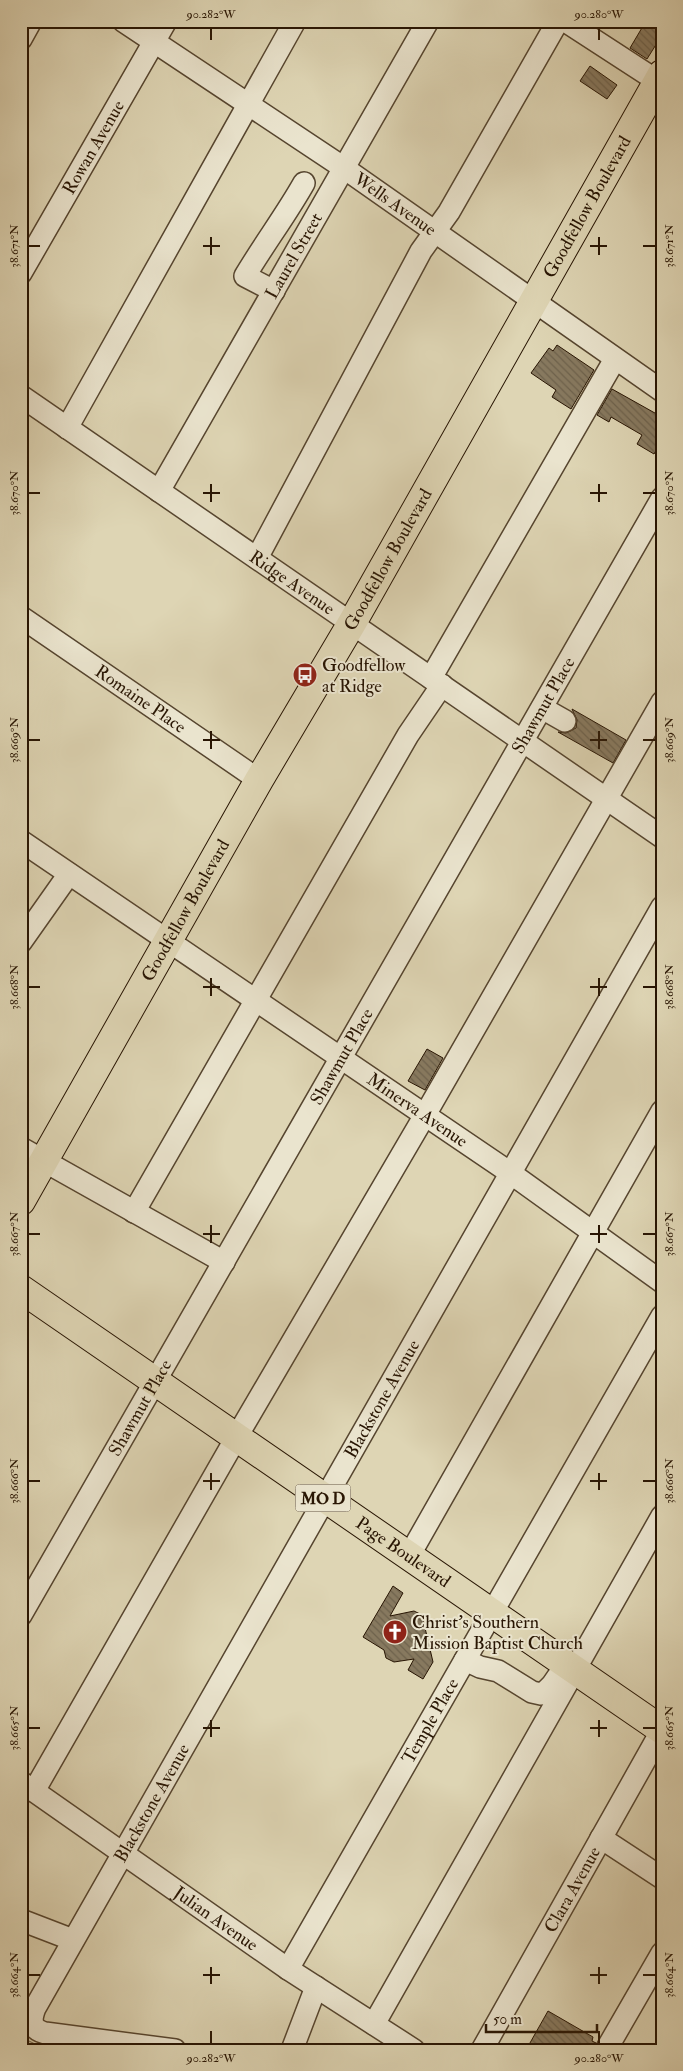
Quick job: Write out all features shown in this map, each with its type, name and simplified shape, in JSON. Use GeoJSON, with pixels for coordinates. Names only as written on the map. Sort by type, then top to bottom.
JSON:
{"type":"FeatureCollection","features":[{"type":"Feature","properties":{"kind":"main road","name":"Goodfellow Boulevard"},"geometry":{"type":"LineString","coordinates":[[21,1201],[259,780],[352,623],[660,79]]}},
{"type":"Feature","properties":{"kind":"main road","name":"Page Boulevard"},"geometry":{"type":"LineString","coordinates":[[21,1289],[662,1730]]}},
{"type":"Feature","properties":{"kind":"street"},"geometry":{"type":"LineString","coordinates":[[21,39],[31,21]]}},
{"type":"Feature","properties":{"kind":"street","name":"Wells Avenue"},"geometry":{"type":"LineString","coordinates":[[123,21],[344,168],[662,391]]}},
{"type":"Feature","properties":{"kind":"street","name":"Rowan Avenue"},"geometry":{"type":"LineString","coordinates":[[21,273],[166,21]]}},
{"type":"Feature","properties":{"kind":"street"},"geometry":{"type":"LineString","coordinates":[[68,428],[295,21]]}},
{"type":"Feature","properties":{"kind":"street","name":"Laurel Street"},"geometry":{"type":"LineString","coordinates":[[159,491],[428,21]]}},
{"type":"Feature","properties":{"kind":"street"},"geometry":{"type":"LineString","coordinates":[[257,558],[421,251],[449,212],[558,21]]}},
{"type":"Feature","properties":{"kind":"street"},"geometry":{"type":"LineString","coordinates":[[565,21],[660,79]]}},
{"type":"Feature","properties":{"kind":"street"},"geometry":{"type":"LineString","coordinates":[[274,291],[246,276],[264,244],[286,214],[304,183]]}},
{"type":"Feature","properties":{"kind":"street"},"geometry":{"type":"LineString","coordinates":[[134,1212],[257,1001],[408,735],[615,359]]}},
{"type":"Feature","properties":{"kind":"street","name":"Ridge Avenue"},"geometry":{"type":"LineString","coordinates":[[21,396],[662,837]]}},
{"type":"Feature","properties":{"kind":"street","name":"Shawmut Place"},"geometry":{"type":"LineString","coordinates":[[21,1615],[662,498]]}},
{"type":"Feature","properties":{"kind":"street","name":"Romaine Place"},"geometry":{"type":"LineString","coordinates":[[21,617],[259,780]]}},
{"type":"Feature","properties":{"kind":"street"},"geometry":{"type":"LineString","coordinates":[[28,1787],[236,1438],[425,1115],[662,702]]}},
{"type":"Feature","properties":{"kind":"street"},"geometry":{"type":"LineString","coordinates":[[542,708],[565,721]]}},
{"type":"Feature","properties":{"kind":"street","name":"Minerva Avenue"},"geometry":{"type":"LineString","coordinates":[[21,841],[509,1172],[662,1282]]}},
{"type":"Feature","properties":{"kind":"street"},"geometry":{"type":"LineString","coordinates":[[21,942],[69,874]]}},
{"type":"Feature","properties":{"kind":"street","name":"Blackstone Avenue"},"geometry":{"type":"LineString","coordinates":[[175,2050],[38,2031],[32,2024],[35,2008],[662,906]]}},
{"type":"Feature","properties":{"kind":"street"},"geometry":{"type":"LineString","coordinates":[[409,1556],[662,1111]]}},
{"type":"Feature","properties":{"kind":"street"},"geometry":{"type":"LineString","coordinates":[[21,1148],[224,1262]]}},
{"type":"Feature","properties":{"kind":"street","name":"Temple Place"},"geometry":{"type":"LineString","coordinates":[[288,1969],[662,1316]]}},
{"type":"Feature","properties":{"kind":"street"},"geometry":{"type":"LineString","coordinates":[[374,2024],[570,1667],[662,1516]]}},
{"type":"Feature","properties":{"kind":"street"},"geometry":{"type":"LineString","coordinates":[[465,1660],[498,1672],[532,1692],[541,1694],[570,1667]]}},
{"type":"Feature","properties":{"kind":"street","name":"Clara Avenue"},"geometry":{"type":"LineString","coordinates":[[482,2050],[662,1730]]}},
{"type":"Feature","properties":{"kind":"street","name":"Julian Avenue"},"geometry":{"type":"LineString","coordinates":[[28,1787],[288,1969],[414,2050]]}},
{"type":"Feature","properties":{"kind":"street"},"geometry":{"type":"LineString","coordinates":[[601,1838],[662,1878]]}},
{"type":"Feature","properties":{"kind":"street"},"geometry":{"type":"LineString","coordinates":[[21,1920],[73,1940]]}},
{"type":"Feature","properties":{"kind":"street"},"geometry":{"type":"LineString","coordinates":[[606,2050],[662,1953]]}},
{"type":"Feature","properties":{"kind":"street"},"geometry":{"type":"LineString","coordinates":[[292,2050],[316,1987]]}},
{"type":"Feature","properties":{"kind":"green space"},"geometry":{"type":"Polygon","coordinates":[[[21,2033],[35,2044],[82,2050],[21,2050],[21,2033]]]}},
{"type":"Feature","properties":{"kind":"building"},"geometry":{"type":"Polygon","coordinates":[[[646,21],[662,21],[662,35],[647,59],[630,48],[646,21]]]}},
{"type":"Feature","properties":{"kind":"building"},"geometry":{"type":"Polygon","coordinates":[[[590,66],[617,85],[607,99],[580,81],[590,66]]]}},
{"type":"Feature","properties":{"kind":"building"},"geometry":{"type":"Polygon","coordinates":[[[557,345],[594,370],[571,409],[552,397],[556,390],[531,373],[549,348],[553,351],[557,345]]]}},
{"type":"Feature","properties":{"kind":"building"},"geometry":{"type":"Polygon","coordinates":[[[612,389],[662,417],[662,441],[654,454],[637,444],[642,435],[611,417],[609,422],[597,415],[612,389]]]}},
{"type":"Feature","properties":{"kind":"building"},"geometry":{"type":"Polygon","coordinates":[[[572,709],[626,740],[613,763],[558,732],[566,733],[576,728],[577,720],[572,709]]]}},
{"type":"Feature","properties":{"kind":"building"},"geometry":{"type":"Polygon","coordinates":[[[427,1049],[443,1058],[425,1090],[408,1081],[427,1049]]]}},
{"type":"Feature","properties":{"kind":"building","name":"Christ's Southern Mission Baptist Church"},"geometry":{"type":"Polygon","coordinates":[[[393,1586],[403,1593],[390,1616],[414,1611],[422,1615],[433,1662],[423,1679],[408,1670],[414,1659],[394,1662],[386,1658],[384,1650],[363,1637],[393,1586]]]}},
{"type":"Feature","properties":{"kind":"building"},"geometry":{"type":"Polygon","coordinates":[[[548,2011],[593,2037],[592,2041],[596,2043],[594,2050],[526,2050],[548,2011]]]}},
{"type":"Feature","properties":{"kind":"place","name":"Goodfellow at Ridge"},"geometry":{"type":"Point","coordinates":[305,675]}},
{"type":"Feature","properties":{"kind":"place","name":"Christ's Southern Mission Baptist Church"},"geometry":{"type":"Point","coordinates":[395,1632]}}]}
